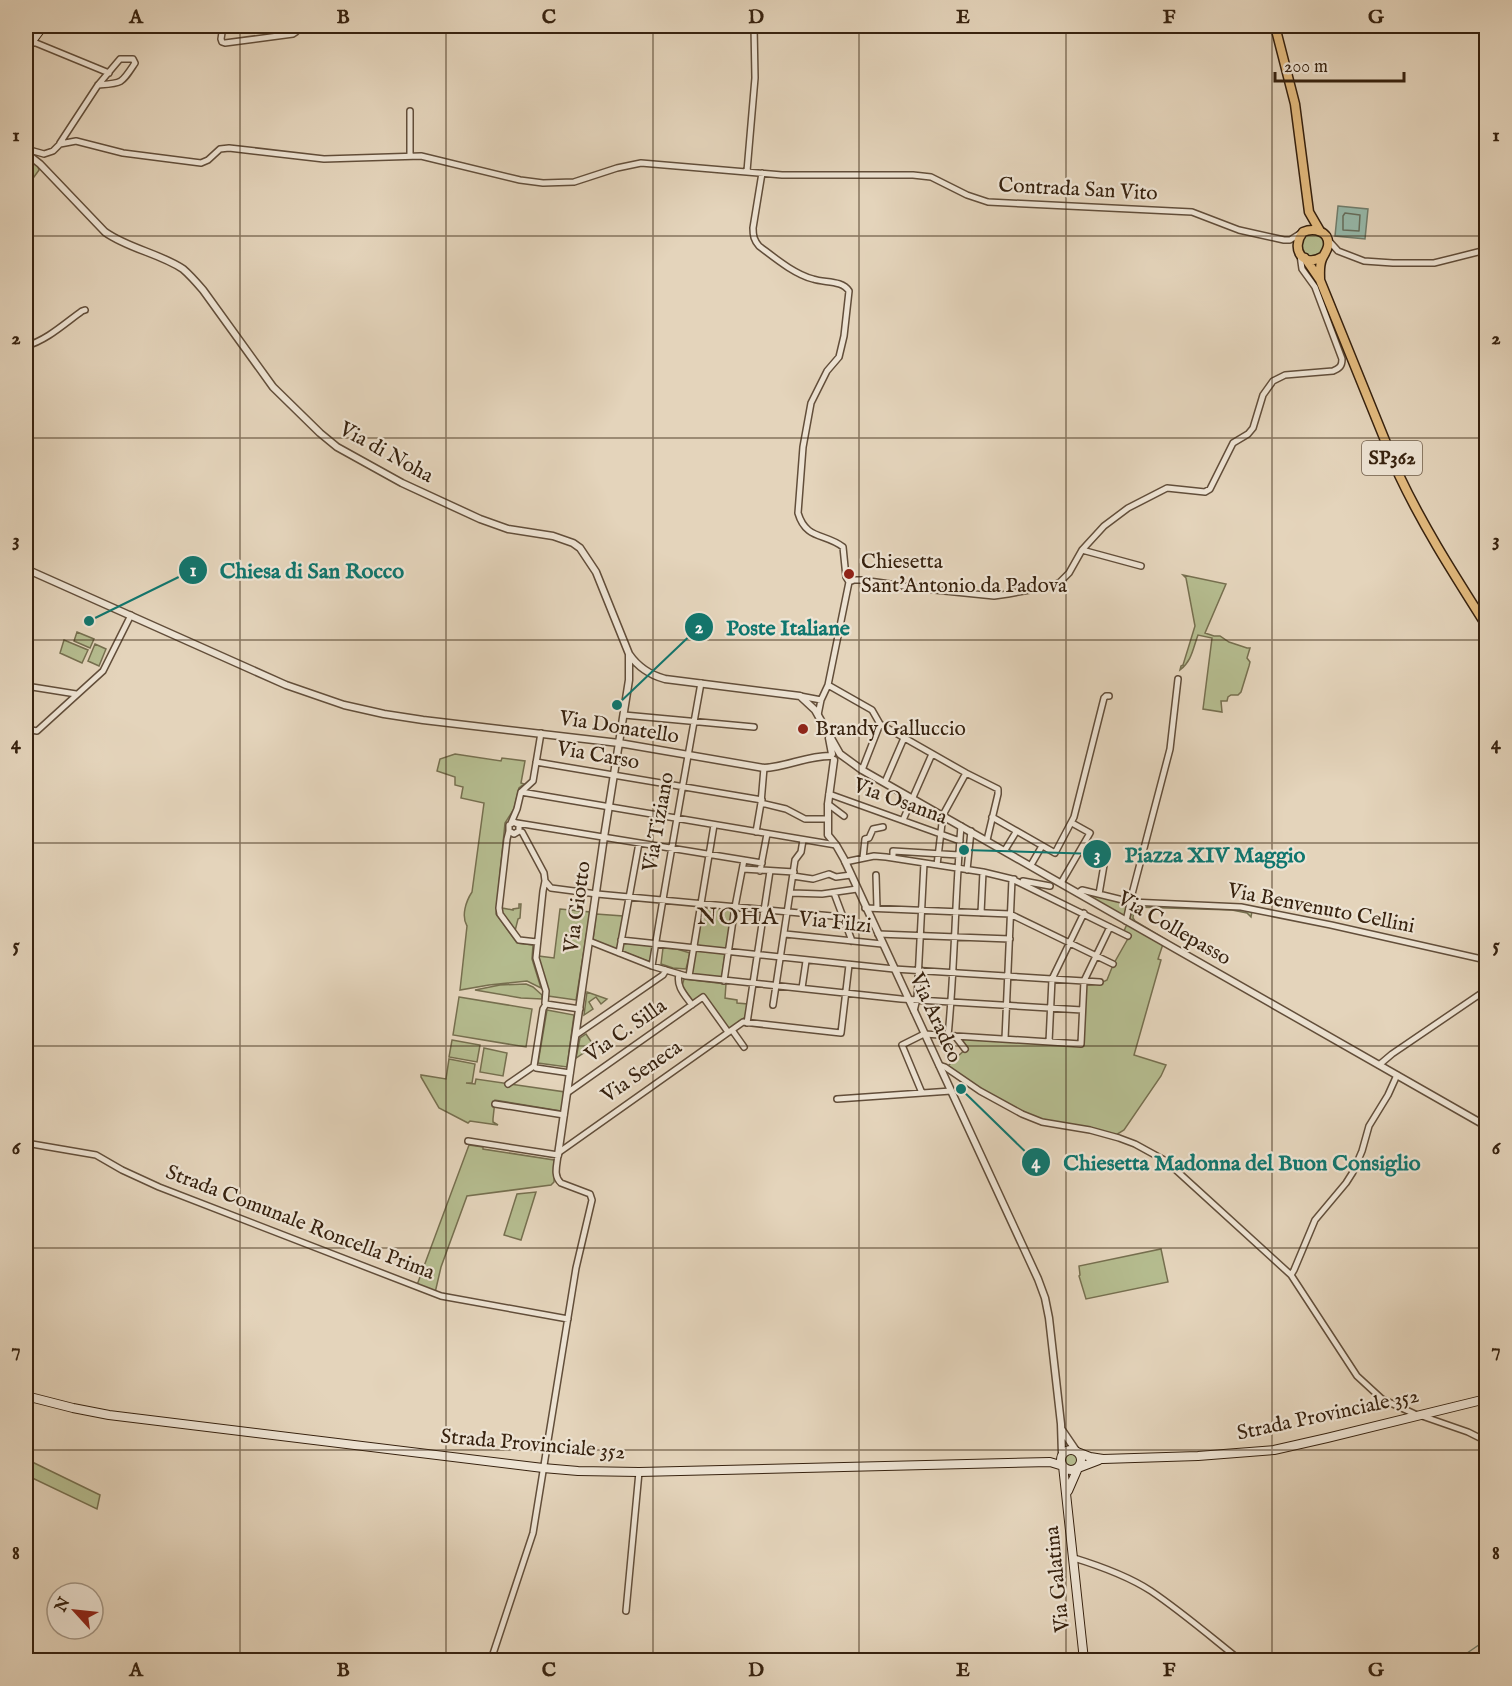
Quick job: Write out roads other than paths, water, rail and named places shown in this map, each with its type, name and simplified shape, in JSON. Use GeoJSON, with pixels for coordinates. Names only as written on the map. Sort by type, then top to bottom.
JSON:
{"type":"FeatureCollection","features":[{"type":"Feature","properties":{"kind":"main road"},"geometry":{"type":"LineString","coordinates":[[27,44],[43,26]]}},
{"type":"Feature","properties":{"kind":"main road"},"geometry":{"type":"LineString","coordinates":[[1275,26],[1295,104],[1310,212],[1320,231],[1328,240]]}},
{"type":"Feature","properties":{"kind":"main road"},"geometry":{"type":"LineString","coordinates":[[1310,212],[1297,243],[1301,254],[1317,260],[1322,257]]}},
{"type":"Feature","properties":{"kind":"main road"},"geometry":{"type":"LineString","coordinates":[[1303,232],[1314,229],[1320,231]]}},
{"type":"Feature","properties":{"kind":"main road","name":"SP362"},"geometry":{"type":"LineString","coordinates":[[1320,280],[1322,257],[1326,252],[1328,240]]}},
{"type":"Feature","properties":{"kind":"main road","name":"SP362"},"geometry":{"type":"LineString","coordinates":[[1301,254],[1320,280],[1413,505],[1486,626]]}},
{"type":"Feature","properties":{"kind":"main road","name":"Strada Provinciale 352"},"geometry":{"type":"LineString","coordinates":[[26,1396],[109,1415],[578,1471],[639,1472],[1042,1461],[1062,1455]]}},
{"type":"Feature","properties":{"kind":"main road","name":"Strada Provinciale 352"},"geometry":{"type":"LineString","coordinates":[[1077,1452],[1103,1459],[1198,1456],[1274,1450],[1486,1399]]}},
{"type":"Feature","properties":{"kind":"main road"},"geometry":{"type":"LineString","coordinates":[[1070,1450],[1077,1452],[1081,1459],[1078,1468],[1070,1470],[1063,1466],[1062,1455],[1070,1450]]}},
{"type":"Feature","properties":{"kind":"main road","name":"Strada Provinciale 352"},"geometry":{"type":"LineString","coordinates":[[1078,1468],[1103,1459]]}},
{"type":"Feature","properties":{"kind":"main road","name":"Strada Provinciale 352"},"geometry":{"type":"LineString","coordinates":[[1042,1461],[1063,1466]]}},
{"type":"Feature","properties":{"kind":"main road","name":"Via Galatina"},"geometry":{"type":"LineString","coordinates":[[1063,1466],[1084,1660]]}},
{"type":"Feature","properties":{"kind":"main road","name":"Via Galatina"},"geometry":{"type":"LineString","coordinates":[[1067,1494],[1078,1468]]}},
{"type":"Feature","properties":{"kind":"street"},"geometry":{"type":"LineString","coordinates":[[224,26],[221,39],[225,43],[292,34],[299,26]]}},
{"type":"Feature","properties":{"kind":"street"},"geometry":{"type":"LineString","coordinates":[[747,171],[755,78],[754,26]]}},
{"type":"Feature","properties":{"kind":"street"},"geometry":{"type":"LineString","coordinates":[[27,44],[36,43],[109,73]]}},
{"type":"Feature","properties":{"kind":"street"},"geometry":{"type":"LineString","coordinates":[[60,144],[98,86],[120,59],[133,59],[135,63],[123,81],[98,86]]}},
{"type":"Feature","properties":{"kind":"street"},"geometry":{"type":"LineString","coordinates":[[410,111],[410,156]]}},
{"type":"Feature","properties":{"kind":"street","name":"Contrada San Vito"},"geometry":{"type":"LineString","coordinates":[[26,151],[44,154],[53,151],[60,144],[82,141],[123,153],[192,163],[206,162],[220,149],[229,148],[324,159],[428,157],[520,180],[543,183],[574,182],[641,163],[798,175],[913,175],[931,177],[988,202],[1192,212],[1239,230],[1284,240]]}},
{"type":"Feature","properties":{"kind":"street","name":"Via di Noha"},"geometry":{"type":"LineString","coordinates":[[26,151],[105,232],[116,240],[170,262],[193,279],[273,387],[313,427],[338,447],[413,489],[494,525],[553,536],[580,548],[596,572],[629,654]]}},
{"type":"Feature","properties":{"kind":"street"},"geometry":{"type":"LineString","coordinates":[[762,173],[753,228],[755,241],[805,277],[842,284],[849,291],[839,357],[827,371],[811,403],[803,447],[798,513],[801,523],[812,534],[843,548],[846,577],[849,582],[828,685],[821,700],[818,715]]}},
{"type":"Feature","properties":{"kind":"street"},"geometry":{"type":"LineString","coordinates":[[1284,240],[1294,238],[1303,232]]}},
{"type":"Feature","properties":{"kind":"street"},"geometry":{"type":"LineString","coordinates":[[849,582],[862,580],[994,596],[1052,586],[1060,582],[1082,550],[1112,519],[1167,489],[1205,492],[1210,489],[1233,443],[1253,428],[1263,395],[1273,381],[1285,375],[1333,370],[1342,364],[1342,358],[1315,287],[1302,269],[1301,254],[1284,240]]}},
{"type":"Feature","properties":{"kind":"street"},"geometry":{"type":"LineString","coordinates":[[1328,240],[1338,251],[1364,261],[1434,262],[1486,250]]}},
{"type":"Feature","properties":{"kind":"street"},"geometry":{"type":"LineString","coordinates":[[1322,257],[1338,251]]}},
{"type":"Feature","properties":{"kind":"street"},"geometry":{"type":"LineString","coordinates":[[26,346],[53,333],[85,310]]}},
{"type":"Feature","properties":{"kind":"street"},"geometry":{"type":"LineString","coordinates":[[1082,550],[1141,566]]}},
{"type":"Feature","properties":{"kind":"street","name":"Via Donatello"},"geometry":{"type":"LineString","coordinates":[[26,569],[233,662],[307,693],[344,705],[399,717],[619,743],[764,768],[822,756],[837,757]]}},
{"type":"Feature","properties":{"kind":"street"},"geometry":{"type":"LineString","coordinates":[[26,729],[37,731],[105,667],[131,615]]}},
{"type":"Feature","properties":{"kind":"street"},"geometry":{"type":"LineString","coordinates":[[629,654],[642,669],[665,679],[821,700]]}},
{"type":"Feature","properties":{"kind":"street","name":"Via Giotto"},"geometry":{"type":"LineString","coordinates":[[558,1154],[604,837],[630,680],[629,654]]}},
{"type":"Feature","properties":{"kind":"street"},"geometry":{"type":"LineString","coordinates":[[630,680],[642,669]]}},
{"type":"Feature","properties":{"kind":"street"},"geometry":{"type":"LineString","coordinates":[[1126,921],[1170,749],[1178,679]]}},
{"type":"Feature","properties":{"kind":"street","name":"Via Tiziano"},"geometry":{"type":"LineString","coordinates":[[652,966],[701,683]]}},
{"type":"Feature","properties":{"kind":"street"},"geometry":{"type":"LineString","coordinates":[[828,685],[872,710],[880,724],[998,789],[987,840]]}},
{"type":"Feature","properties":{"kind":"street"},"geometry":{"type":"LineString","coordinates":[[26,686],[76,694]]}},
{"type":"Feature","properties":{"kind":"street"},"geometry":{"type":"LineString","coordinates":[[800,696],[812,706],[818,715],[829,734],[837,757],[829,794],[827,819]]}},
{"type":"Feature","properties":{"kind":"street"},"geometry":{"type":"LineString","coordinates":[[992,817],[1055,854],[1072,823],[1104,698],[1109,696]]}},
{"type":"Feature","properties":{"kind":"street"},"geometry":{"type":"LineString","coordinates":[[624,715],[754,727]]}},
{"type":"Feature","properties":{"kind":"street"},"geometry":{"type":"LineString","coordinates":[[862,770],[880,724]]}},
{"type":"Feature","properties":{"kind":"street"},"geometry":{"type":"LineString","coordinates":[[514,823],[521,792],[533,781],[541,733]]}},
{"type":"Feature","properties":{"kind":"street"},"geometry":{"type":"LineString","coordinates":[[885,782],[904,738]]}},
{"type":"Feature","properties":{"kind":"street"},"geometry":{"type":"LineString","coordinates":[[903,820],[932,754]]}},
{"type":"Feature","properties":{"kind":"street","name":"Via Collepasso"},"geometry":{"type":"LineString","coordinates":[[837,757],[1005,850],[1486,1126]]}},
{"type":"Feature","properties":{"kind":"street","name":"Via Carso"},"geometry":{"type":"LineString","coordinates":[[536,762],[762,801],[786,809],[805,819],[827,819]]}},
{"type":"Feature","properties":{"kind":"street"},"geometry":{"type":"LineString","coordinates":[[756,832],[762,801],[764,768]]}},
{"type":"Feature","properties":{"kind":"street"},"geometry":{"type":"LineString","coordinates":[[937,866],[943,815],[966,773]]}},
{"type":"Feature","properties":{"kind":"street"},"geometry":{"type":"LineString","coordinates":[[521,792],[836,845]]}},
{"type":"Feature","properties":{"kind":"street","name":"Via Osanna"},"geometry":{"type":"LineString","coordinates":[[829,794],[960,841]]}},
{"type":"Feature","properties":{"kind":"street"},"geometry":{"type":"LineString","coordinates":[[828,804],[844,816]]}},
{"type":"Feature","properties":{"kind":"street","name":"Via Aradeo"},"geometry":{"type":"LineString","coordinates":[[827,819],[828,835],[845,862],[1038,1279],[1049,1318],[1061,1424],[1062,1455]]}},
{"type":"Feature","properties":{"kind":"street"},"geometry":{"type":"LineString","coordinates":[[508,1084],[534,1066],[543,1009],[546,1004],[546,991],[536,958],[545,881],[522,832],[519,831],[520,828],[514,823]]}},
{"type":"Feature","properties":{"kind":"street"},"geometry":{"type":"LineString","coordinates":[[537,942],[519,940],[500,914],[509,825],[514,823],[762,863]]}},
{"type":"Feature","properties":{"kind":"street"},"geometry":{"type":"LineString","coordinates":[[1062,883],[1090,833],[1072,823]]}},
{"type":"Feature","properties":{"kind":"street"},"geometry":{"type":"LineString","coordinates":[[689,976],[714,825]]}},
{"type":"Feature","properties":{"kind":"street"},"geometry":{"type":"LineString","coordinates":[[961,826],[951,1036],[965,1049]]}},
{"type":"Feature","properties":{"kind":"street"},"geometry":{"type":"LineString","coordinates":[[863,858],[865,839],[869,838],[873,829],[883,827]]}},
{"type":"Feature","properties":{"kind":"street"},"geometry":{"type":"LineString","coordinates":[[509,831],[514,834],[519,831]]}},
{"type":"Feature","properties":{"kind":"street"},"geometry":{"type":"LineString","coordinates":[[967,870],[971,831]]}},
{"type":"Feature","properties":{"kind":"street"},"geometry":{"type":"LineString","coordinates":[[1005,850],[1016,832]]}},
{"type":"Feature","properties":{"kind":"street"},"geometry":{"type":"LineString","coordinates":[[760,871],[767,834]]}},
{"type":"Feature","properties":{"kind":"street"},"geometry":{"type":"LineString","coordinates":[[773,1005],[795,860],[801,852],[803,840]]}},
{"type":"Feature","properties":{"kind":"street"},"geometry":{"type":"LineString","coordinates":[[619,953],[639,843]]}},
{"type":"Feature","properties":{"kind":"street"},"geometry":{"type":"LineString","coordinates":[[1031,865],[1042,846]]}},
{"type":"Feature","properties":{"kind":"street"},"geometry":{"type":"LineString","coordinates":[[892,858],[893,851],[959,855]]}},
{"type":"Feature","properties":{"kind":"street"},"geometry":{"type":"LineString","coordinates":[[1080,851],[1104,865],[1099,894]]}},
{"type":"Feature","properties":{"kind":"street"},"geometry":{"type":"LineString","coordinates":[[845,862],[874,856],[892,858],[983,872],[1050,886]]}},
{"type":"Feature","properties":{"kind":"street"},"geometry":{"type":"LineString","coordinates":[[724,981],[744,860]]}},
{"type":"Feature","properties":{"kind":"street"},"geometry":{"type":"LineString","coordinates":[[914,1011],[918,999],[924,863]]}},
{"type":"Feature","properties":{"kind":"street"},"geometry":{"type":"LineString","coordinates":[[743,869],[793,874],[813,879],[829,873],[836,877],[851,875]]}},
{"type":"Feature","properties":{"kind":"street"},"geometry":{"type":"LineString","coordinates":[[770,872],[747,1023],[841,1033],[849,965]]}},
{"type":"Feature","properties":{"kind":"street"},"geometry":{"type":"LineString","coordinates":[[981,913],[983,872]]}},
{"type":"Feature","properties":{"kind":"street"},"geometry":{"type":"LineString","coordinates":[[876,875],[877,909]]}},
{"type":"Feature","properties":{"kind":"street"},"geometry":{"type":"LineString","coordinates":[[1012,879],[1128,936]]}},
{"type":"Feature","properties":{"kind":"street"},"geometry":{"type":"LineString","coordinates":[[1005,1039],[1012,879]]}},
{"type":"Feature","properties":{"kind":"street"},"geometry":{"type":"LineString","coordinates":[[1046,894],[1054,879]]}},
{"type":"Feature","properties":{"kind":"street"},"geometry":{"type":"LineString","coordinates":[[545,881],[551,888],[597,894],[843,917]]}},
{"type":"Feature","properties":{"kind":"street"},"geometry":{"type":"LineString","coordinates":[[791,893],[834,893],[857,889]]}},
{"type":"Feature","properties":{"kind":"street","name":"Via Benvenuto Cellini"},"geometry":{"type":"LineString","coordinates":[[1078,893],[1082,890],[1131,902],[1240,907],[1486,960]]}},
{"type":"Feature","properties":{"kind":"street"},"geometry":{"type":"LineString","coordinates":[[834,893],[852,941]]}},
{"type":"Feature","properties":{"kind":"street"},"geometry":{"type":"LineString","coordinates":[[866,908],[1010,914],[1113,964]]}},
{"type":"Feature","properties":{"kind":"street"},"geometry":{"type":"LineString","coordinates":[[1049,1042],[1052,979],[1084,913]]}},
{"type":"Feature","properties":{"kind":"street"},"geometry":{"type":"LineString","coordinates":[[922,1093],[902,1045],[924,1035],[1081,1044],[1083,981],[1110,927]]}},
{"type":"Feature","properties":{"kind":"street","name":"Via Filzi"},"geometry":{"type":"LineString","coordinates":[[785,934],[882,944]]}},
{"type":"Feature","properties":{"kind":"street"},"geometry":{"type":"LineString","coordinates":[[878,934],[1010,939]]}},
{"type":"Feature","properties":{"kind":"street"},"geometry":{"type":"LineString","coordinates":[[621,940],[894,969],[1100,981]]}},
{"type":"Feature","properties":{"kind":"street"},"geometry":{"type":"LineString","coordinates":[[590,941],[652,966],[679,974],[724,981],[951,1002],[1082,1010]]}},
{"type":"Feature","properties":{"kind":"street"},"geometry":{"type":"LineString","coordinates":[[802,988],[806,961]]}},
{"type":"Feature","properties":{"kind":"street"},"geometry":{"type":"LineString","coordinates":[[576,1035],[663,975],[666,970]]}},
{"type":"Feature","properties":{"kind":"street"},"geometry":{"type":"LineString","coordinates":[[679,974],[677,981],[679,986],[692,1005]]}},
{"type":"Feature","properties":{"kind":"street"},"geometry":{"type":"LineString","coordinates":[[1379,1065],[1486,990]]}},
{"type":"Feature","properties":{"kind":"street","name":"Via C. Silla"},"geometry":{"type":"LineString","coordinates":[[567,1093],[703,997],[730,1031]]}},
{"type":"Feature","properties":{"kind":"street"},"geometry":{"type":"LineString","coordinates":[[546,1004],[580,1009]]}},
{"type":"Feature","properties":{"kind":"street","name":"Via Seneca"},"geometry":{"type":"LineString","coordinates":[[558,1154],[730,1031],[743,1022],[747,1023]]}},
{"type":"Feature","properties":{"kind":"street"},"geometry":{"type":"LineString","coordinates":[[730,1031],[744,1047]]}},
{"type":"Feature","properties":{"kind":"street"},"geometry":{"type":"LineString","coordinates":[[939,1065],[945,1066],[980,1091],[1022,1114],[1042,1122],[1090,1130],[1119,1138],[1161,1158],[1291,1275],[1357,1376],[1382,1399],[1486,1441]]}},
{"type":"Feature","properties":{"kind":"street"},"geometry":{"type":"LineString","coordinates":[[534,1066],[570,1073]]}},
{"type":"Feature","properties":{"kind":"street"},"geometry":{"type":"LineString","coordinates":[[1291,1275],[1315,1220],[1353,1172],[1370,1126],[1398,1075]]}},
{"type":"Feature","properties":{"kind":"street"},"geometry":{"type":"LineString","coordinates":[[837,1099],[951,1091]]}},
{"type":"Feature","properties":{"kind":"street"},"geometry":{"type":"LineString","coordinates":[[495,1104],[564,1115]]}},
{"type":"Feature","properties":{"kind":"street"},"geometry":{"type":"LineString","coordinates":[[468,1141],[558,1154],[557,1180],[590,1194],[592,1200],[576,1268],[533,1533],[491,1660]]}},
{"type":"Feature","properties":{"kind":"street","name":"Strada Comunale Roncella Prima"},"geometry":{"type":"LineString","coordinates":[[26,1143],[96,1155],[159,1186],[434,1294],[568,1319]]}},
{"type":"Feature","properties":{"kind":"street","name":"Via Aradeo"},"geometry":{"type":"LineString","coordinates":[[1061,1424],[1065,1436],[1077,1452]]}},
{"type":"Feature","properties":{"kind":"street"},"geometry":{"type":"LineString","coordinates":[[626,1611],[639,1472]]}},
{"type":"Feature","properties":{"kind":"street"},"geometry":{"type":"LineString","coordinates":[[1074,1558],[1106,1568],[1150,1590],[1240,1660]]}},
{"type":"Feature","properties":{"kind":"water"},"geometry":{"type":"Polygon","coordinates":[[[1338,206],[1368,209],[1365,239],[1335,236],[1338,206]]]}},
{"type":"Feature","properties":{"kind":"waterway"},"geometry":{"type":"LineString","coordinates":[[1457,1660],[1486,1640]]}},
{"type":"Feature","properties":{"kind":"place","name":"Chiesetta Sant'Antonio da Padova"},"geometry":{"type":"Point","coordinates":[849,574]}},
{"type":"Feature","properties":{"kind":"place","name":"Chiesa di San Rocco"},"geometry":{"type":"Point","coordinates":[89,621]}},
{"type":"Feature","properties":{"kind":"place","name":"Poste Italiane"},"geometry":{"type":"Point","coordinates":[617,705]}},
{"type":"Feature","properties":{"kind":"place","name":"Brandy Galluccio"},"geometry":{"type":"Point","coordinates":[803,729]}},
{"type":"Feature","properties":{"kind":"place","name":"Piazza XIV Maggio"},"geometry":{"type":"Point","coordinates":[964,850]}},
{"type":"Feature","properties":{"kind":"place","name":"Chiesetta Madonna del Buon Consiglio"},"geometry":{"type":"Point","coordinates":[961,1089]}},
{"type":"Feature","properties":{"kind":"district","name":"NOHA"},"geometry":{"type":"Point","coordinates":[738,917]}}]}
